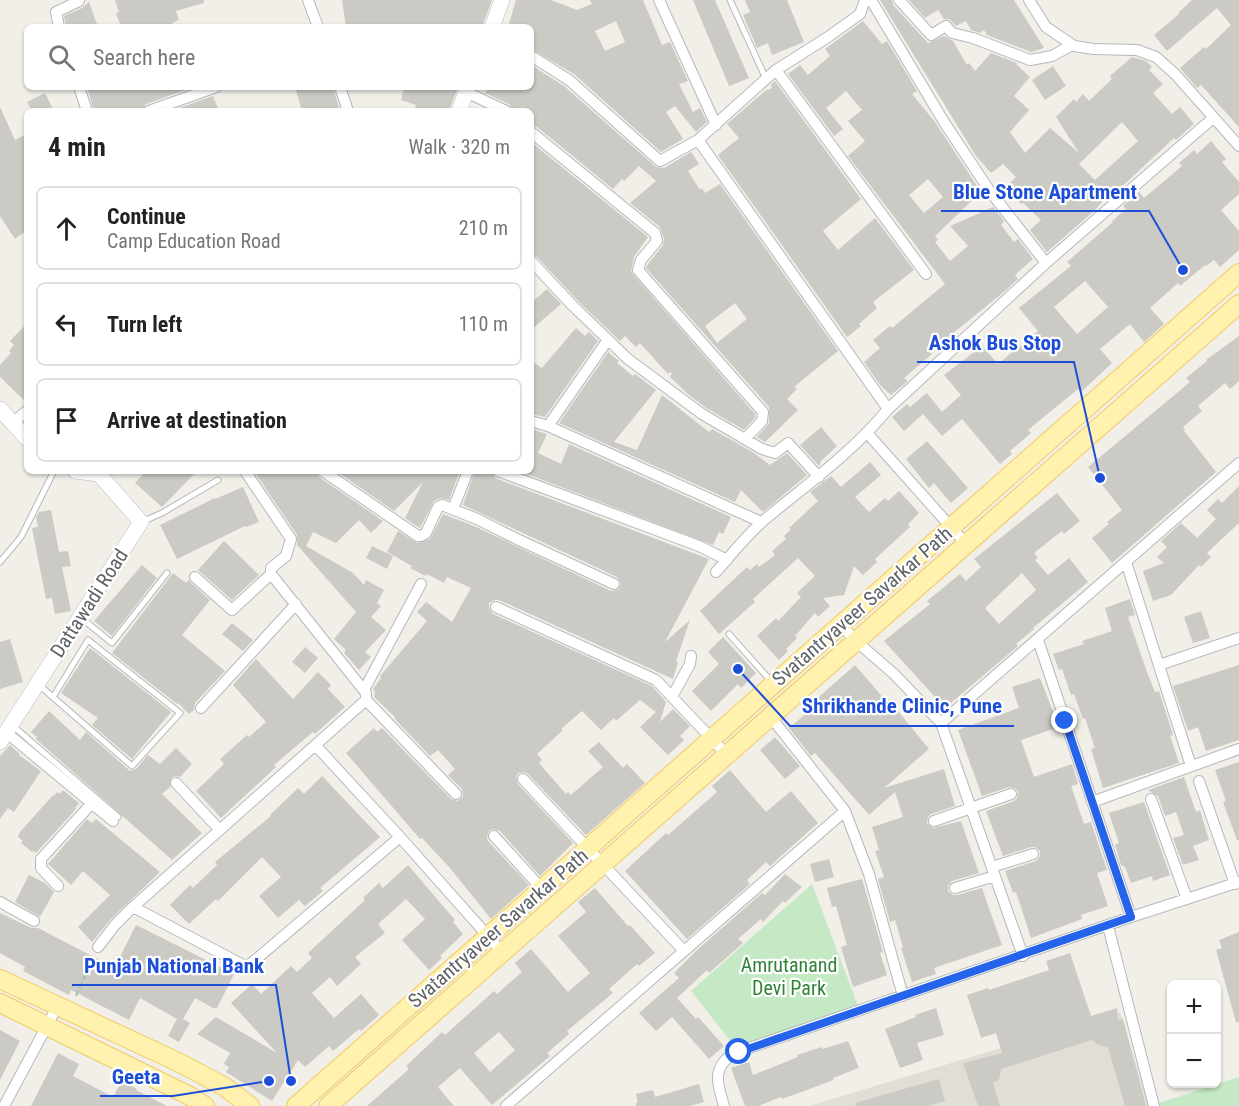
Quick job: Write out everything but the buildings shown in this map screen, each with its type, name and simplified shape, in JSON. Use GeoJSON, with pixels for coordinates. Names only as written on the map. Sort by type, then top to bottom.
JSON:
{"type":"FeatureCollection","features":[{"type":"Feature","properties":{"kind":"main road","name":"Svatantryaveer Savarkar Path"},"geometry":{"type":"LineString","coordinates":[[296,1106],[1239,273]]}},
{"type":"Feature","properties":{"kind":"main road","name":"Svatantryaveer Savarkar Path"},"geometry":{"type":"LineString","coordinates":[[328,1106],[1239,304]]}},
{"type":"Feature","properties":{"kind":"main road"},"geometry":{"type":"LineString","coordinates":[[0,979],[62,1010],[180,1063],[225,1087],[250,1106]]}},
{"type":"Feature","properties":{"kind":"main road"},"geometry":{"type":"LineString","coordinates":[[0,1003],[190,1096],[205,1106]]}},
{"type":"Feature","properties":{"kind":"street"},"geometry":{"type":"LineString","coordinates":[[58,24],[56,12],[80,0]]}},
{"type":"Feature","properties":{"kind":"street"},"geometry":{"type":"LineString","coordinates":[[308,0],[317,24]]}},
{"type":"Feature","properties":{"kind":"street"},"geometry":{"type":"LineString","coordinates":[[493,24],[502,0]]}},
{"type":"Feature","properties":{"kind":"street"},"geometry":{"type":"LineString","coordinates":[[659,0],[716,125]]}},
{"type":"Feature","properties":{"kind":"street"},"geometry":{"type":"LineString","coordinates":[[534,58],[569,80],[660,160],[698,140],[776,70],[828,38],[860,14],[865,0]]}},
{"type":"Feature","properties":{"kind":"street"},"geometry":{"type":"LineString","coordinates":[[871,0],[938,112],[989,190],[1046,263]]}},
{"type":"Feature","properties":{"kind":"street"},"geometry":{"type":"LineString","coordinates":[[899,0],[931,35],[946,26],[952,33],[973,38],[1030,60],[1052,56],[1072,45]]}},
{"type":"Feature","properties":{"kind":"street"},"geometry":{"type":"LineString","coordinates":[[1029,0],[1046,27],[1072,45],[1094,49],[1137,50],[1156,57],[1175,74],[1239,146]]}},
{"type":"Feature","properties":{"kind":"street"},"geometry":{"type":"LineString","coordinates":[[776,70],[926,274]]}},
{"type":"Feature","properties":{"kind":"street"},"geometry":{"type":"LineString","coordinates":[[80,90],[86,108]]}},
{"type":"Feature","properties":{"kind":"street"},"geometry":{"type":"LineString","coordinates":[[157,108],[208,90]]}},
{"type":"Feature","properties":{"kind":"street"},"geometry":{"type":"LineString","coordinates":[[341,90],[347,108]]}},
{"type":"Feature","properties":{"kind":"street"},"geometry":{"type":"LineString","coordinates":[[460,108],[467,90]]}},
{"type":"Feature","properties":{"kind":"street"},"geometry":{"type":"LineString","coordinates":[[469,90],[501,108]]}},
{"type":"Feature","properties":{"kind":"street"},"geometry":{"type":"LineString","coordinates":[[716,572],[761,522],[819,477],[868,434],[888,409],[1046,263],[1214,118]]}},
{"type":"Feature","properties":{"kind":"street"},"geometry":{"type":"LineString","coordinates":[[534,134],[655,233],[657,241],[641,260],[638,270],[763,412],[762,421],[745,439]]}},
{"type":"Feature","properties":{"kind":"street"},"geometry":{"type":"LineString","coordinates":[[698,140],[888,409]]}},
{"type":"Feature","properties":{"kind":"street"},"geometry":{"type":"LineString","coordinates":[[534,264],[607,341],[628,359],[702,414],[745,439],[775,453],[788,443],[819,477]]}},
{"type":"Feature","properties":{"kind":"street"},"geometry":{"type":"LineString","coordinates":[[548,426],[607,341]]}},
{"type":"Feature","properties":{"kind":"street"},"geometry":{"type":"LineString","coordinates":[[0,410],[24,436]]}},
{"type":"Feature","properties":{"kind":"street"},"geometry":{"type":"LineString","coordinates":[[12,423],[24,413]]}},
{"type":"Feature","properties":{"kind":"street"},"geometry":{"type":"LineString","coordinates":[[534,422],[548,426],[761,522]]}},
{"type":"Feature","properties":{"kind":"street"},"geometry":{"type":"LineString","coordinates":[[868,434],[966,544]]}},
{"type":"Feature","properties":{"kind":"street"},"geometry":{"type":"LineString","coordinates":[[941,723],[1239,463]]}},
{"type":"Feature","properties":{"kind":"street"},"geometry":{"type":"LineString","coordinates":[[103,474],[141,522]]}},
{"type":"Feature","properties":{"kind":"street"},"geometry":{"type":"LineString","coordinates":[[195,577],[228,609],[232,610],[271,573],[271,568],[286,556],[291,539],[247,474]]}},
{"type":"Feature","properties":{"kind":"street"},"geometry":{"type":"LineString","coordinates":[[327,474],[418,536],[426,533],[440,505],[614,584]]}},
{"type":"Feature","properties":{"kind":"street"},"geometry":{"type":"LineString","coordinates":[[453,509],[467,474]]}},
{"type":"Feature","properties":{"kind":"street"},"geometry":{"type":"LineString","coordinates":[[506,474],[699,546],[727,560]]}},
{"type":"Feature","properties":{"kind":"street","name":"Dattawadi Road"},"geometry":{"type":"LineString","coordinates":[[6,733],[141,522]]}},
{"type":"Feature","properties":{"kind":"street"},"geometry":{"type":"LineString","coordinates":[[1126,562],[1191,766]]}},
{"type":"Feature","properties":{"kind":"street"},"geometry":{"type":"LineString","coordinates":[[271,573],[365,695],[456,794]]}},
{"type":"Feature","properties":{"kind":"street"},"geometry":{"type":"LineString","coordinates":[[98,947],[133,907],[316,746],[365,695],[421,584]]}},
{"type":"Feature","properties":{"kind":"street"},"geometry":{"type":"LineString","coordinates":[[201,708],[296,604]]}},
{"type":"Feature","properties":{"kind":"street"},"geometry":{"type":"LineString","coordinates":[[496,607],[656,681],[727,755]]}},
{"type":"Feature","properties":{"kind":"street"},"geometry":{"type":"LineString","coordinates":[[841,625],[894,674],[941,723],[1023,956]]}},
{"type":"Feature","properties":{"kind":"street"},"geometry":{"type":"LineString","coordinates":[[1159,665],[1239,638]]}},
{"type":"Feature","properties":{"kind":"street"},"geometry":{"type":"LineString","coordinates":[[1038,640],[1131,917]]}},
{"type":"Feature","properties":{"kind":"street"},"geometry":{"type":"LineString","coordinates":[[672,697],[690,664],[691,656]]}},
{"type":"Feature","properties":{"kind":"street"},"geometry":{"type":"LineString","coordinates":[[770,716],[845,811],[869,874],[903,996]]}},
{"type":"Feature","properties":{"kind":"street"},"geometry":{"type":"LineString","coordinates":[[6,733],[115,819]]}},
{"type":"Feature","properties":{"kind":"street"},"geometry":{"type":"LineString","coordinates":[[316,746],[502,952]]}},
{"type":"Feature","properties":{"kind":"street"},"geometry":{"type":"LineString","coordinates":[[1092,802],[1239,749]]}},
{"type":"Feature","properties":{"kind":"street"},"geometry":{"type":"LineString","coordinates":[[523,780],[684,951]]}},
{"type":"Feature","properties":{"kind":"street"},"geometry":{"type":"LineString","coordinates":[[724,1106],[718,1082],[718,1071],[723,1061],[732,1054],[1237,883],[1199,781]]}},
{"type":"Feature","properties":{"kind":"street"},"geometry":{"type":"LineString","coordinates":[[176,783],[219,829]]}},
{"type":"Feature","properties":{"kind":"street"},"geometry":{"type":"LineString","coordinates":[[934,821],[1011,794]]}},
{"type":"Feature","properties":{"kind":"street"},"geometry":{"type":"LineString","coordinates":[[1151,799],[1187,899]]}},
{"type":"Feature","properties":{"kind":"street"},"geometry":{"type":"LineString","coordinates":[[58,886],[43,872],[41,859],[92,803]]}},
{"type":"Feature","properties":{"kind":"street"},"geometry":{"type":"LineString","coordinates":[[506,1106],[845,811]]}},
{"type":"Feature","properties":{"kind":"street"},"geometry":{"type":"LineString","coordinates":[[494,836],[542,889]]}},
{"type":"Feature","properties":{"kind":"street"},"geometry":{"type":"LineString","coordinates":[[133,907],[248,967],[400,837]]}},
{"type":"Feature","properties":{"kind":"street"},"geometry":{"type":"LineString","coordinates":[[955,888],[1033,854]]}},
{"type":"Feature","properties":{"kind":"street"},"geometry":{"type":"LineString","coordinates":[[0,902],[34,921]]}},
{"type":"Feature","properties":{"kind":"street"},"geometry":{"type":"LineString","coordinates":[[1108,926],[1154,1106]]}},
{"type":"Feature","properties":{"kind":"street"},"geometry":{"type":"LineString","coordinates":[[4,1106],[47,1026],[62,1010]]}},
{"type":"Feature","properties":{"kind":"lane"},"geometry":{"type":"LineString","coordinates":[[730,0],[766,79]]}},
{"type":"Feature","properties":{"kind":"lane"},"geometry":{"type":"LineString","coordinates":[[0,562],[21,537],[52,474]]}},
{"type":"Feature","properties":{"kind":"lane"},"geometry":{"type":"LineString","coordinates":[[141,522],[162,513],[218,480]]}},
{"type":"Feature","properties":{"kind":"lane"},"geometry":{"type":"LineString","coordinates":[[80,617],[111,643],[167,573]]}},
{"type":"Feature","properties":{"kind":"lane"},"geometry":{"type":"LineString","coordinates":[[729,634],[774,684]]}},
{"type":"Feature","properties":{"kind":"lane"},"geometry":{"type":"LineString","coordinates":[[37,683],[53,697],[132,766],[180,713],[88,640],[53,697]]}},
{"type":"Feature","properties":{"kind":"lane"},"geometry":{"type":"LineString","coordinates":[[6,733],[115,819]]}},
{"type":"Feature","properties":{"kind":"path"},"geometry":{"type":"LineString","coordinates":[[62,1010],[98,947]]}},
{"type":"Feature","properties":{"kind":"shaded area"},"geometry":{"type":"Polygon","coordinates":[[[1120,1012],[1149,1106],[809,1106],[1120,1012]]]}},
{"type":"Feature","properties":{"kind":"green space","name":"Amrutanand Devi Park"},"geometry":{"type":"Polygon","coordinates":[[[812,884],[860,1011],[739,1052],[691,991],[812,884]]]}},
{"type":"Feature","properties":{"kind":"green space"},"geometry":{"type":"Polygon","coordinates":[[[1239,1077],[1239,1106],[1160,1106],[1159,1103],[1205,1088],[1221,1088],[1221,1083],[1239,1077]]]}},
{"type":"Feature","properties":{"kind":"place","name":"Blue Stone Apartment"},"geometry":{"type":"Point","coordinates":[1183,270]}},
{"type":"Feature","properties":{"kind":"place","name":"Ashok Bus Stop"},"geometry":{"type":"Point","coordinates":[1100,478]}},
{"type":"Feature","properties":{"kind":"place","name":"Shrikhande Clinic, Pune"},"geometry":{"type":"Point","coordinates":[738,669]}},
{"type":"Feature","properties":{"kind":"place","name":"Geeta"},"geometry":{"type":"Point","coordinates":[269,1081]}},
{"type":"Feature","properties":{"kind":"place","name":"Punjab National Bank"},"geometry":{"type":"Point","coordinates":[291,1081]}},
{"type":"Feature","properties":{"kind":"route"},"geometry":{"type":"LineString","coordinates":[[739,1052],[1131,917],[1065,721]]}}]}
